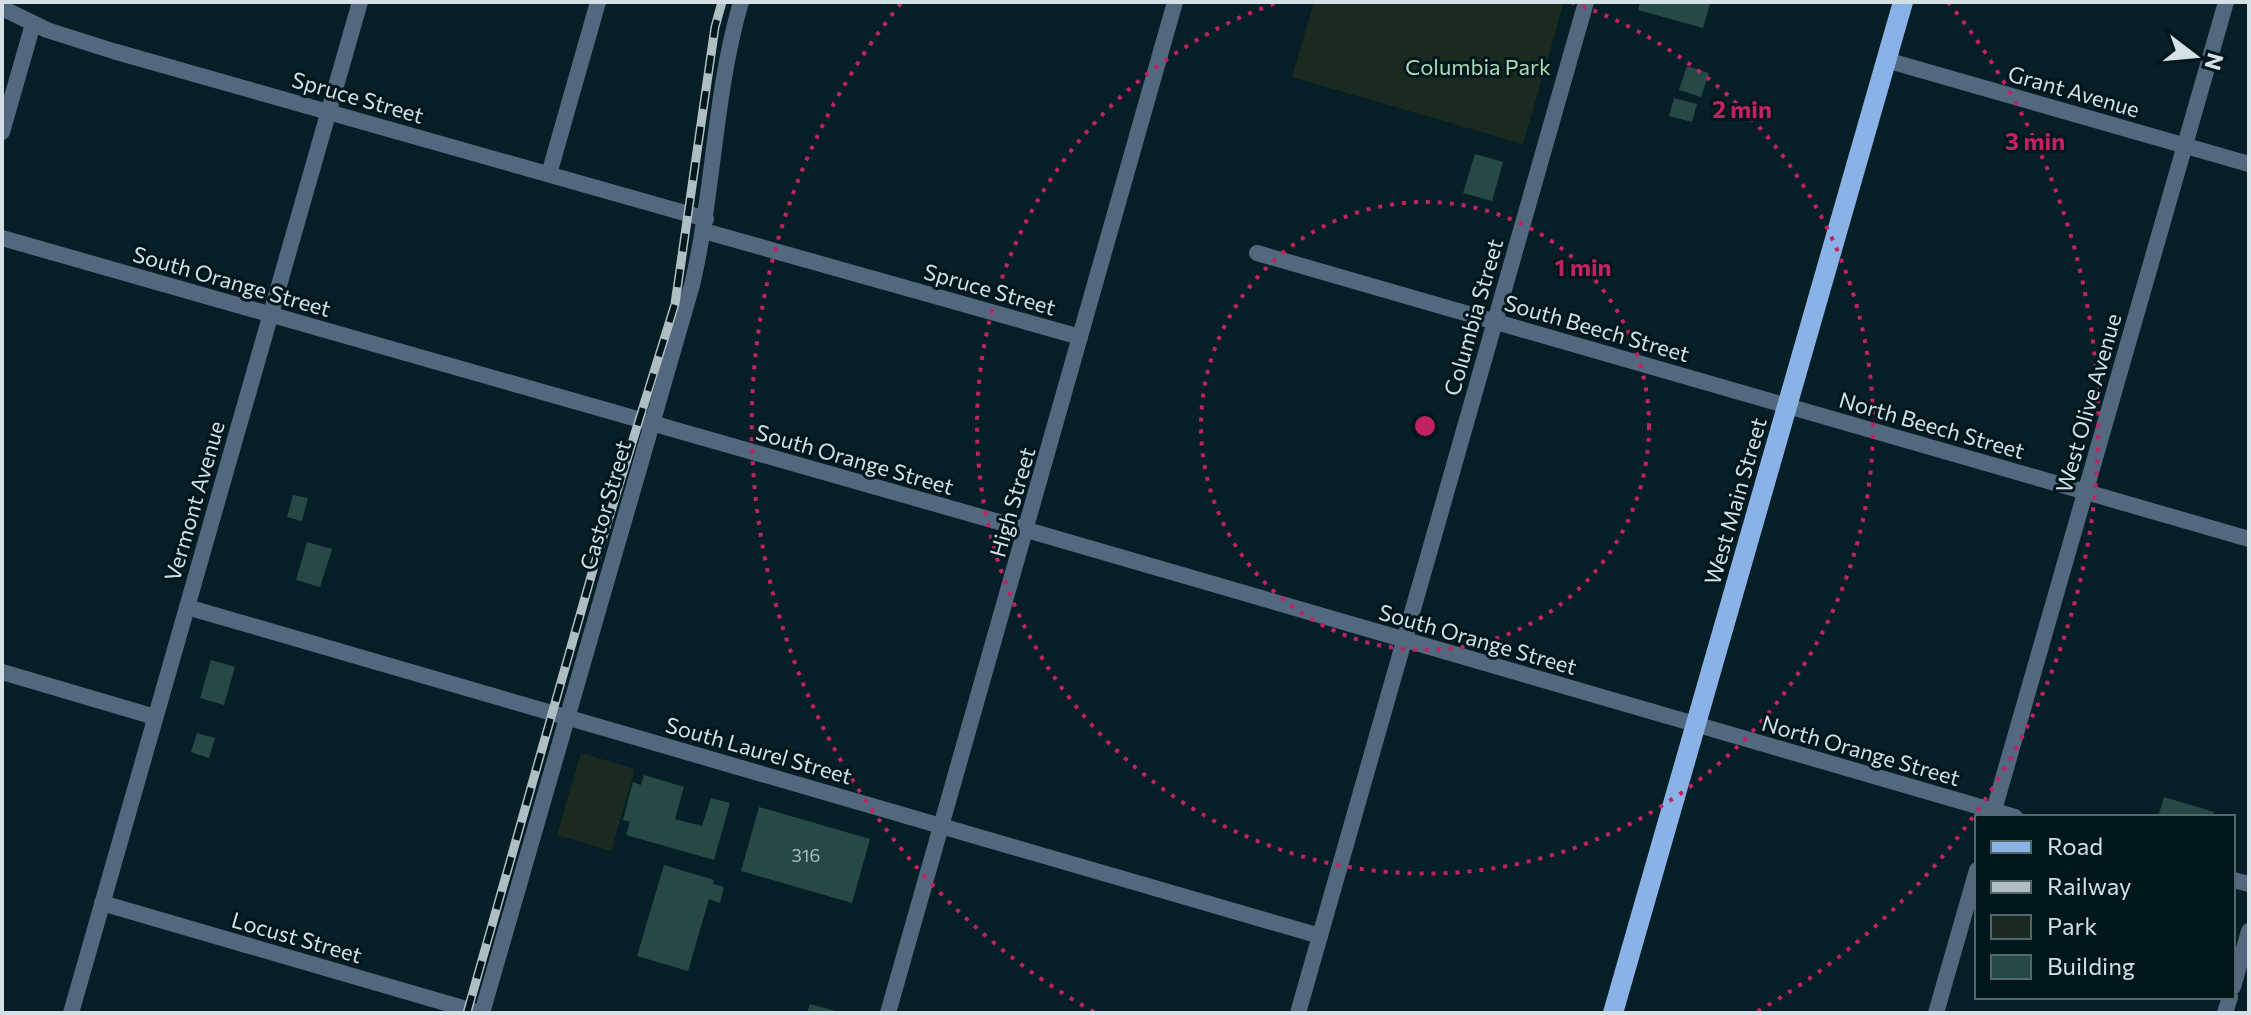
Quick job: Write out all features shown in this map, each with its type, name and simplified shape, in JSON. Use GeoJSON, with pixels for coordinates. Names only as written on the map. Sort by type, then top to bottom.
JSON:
{"type":"FeatureCollection","features":[{"type":"Feature","properties":{"kind":"main road","name":"West Main Street"},"geometry":{"type":"LineString","coordinates":[[1613,1013],[1903,2]]}},
{"type":"Feature","properties":{"kind":"street","name":"Vermont Avenue"},"geometry":{"type":"LineString","coordinates":[[71,1013],[360,2]]}},
{"type":"Feature","properties":{"kind":"street"},"geometry":{"type":"LineString","coordinates":[[549,174],[598,2]]}},
{"type":"Feature","properties":{"kind":"street","name":"Castor Street"},"geometry":{"type":"LineString","coordinates":[[481,1013],[692,285],[705,225],[728,53],[741,2]]}},
{"type":"Feature","properties":{"kind":"street","name":"High Street"},"geometry":{"type":"LineString","coordinates":[[888,1013],[1175,2]]}},
{"type":"Feature","properties":{"kind":"street","name":"Columbia Street"},"geometry":{"type":"LineString","coordinates":[[1298,1013],[1586,2]]}},
{"type":"Feature","properties":{"kind":"street","name":"West Olive Avenue"},"geometry":{"type":"LineString","coordinates":[[1993,814],[2226,2]]}},
{"type":"Feature","properties":{"kind":"street","name":"Spruce Street"},"geometry":{"type":"LineString","coordinates":[[2,8],[33,24],[113,51],[549,174],[705,225],[1080,337]]}},
{"type":"Feature","properties":{"kind":"street"},"geometry":{"type":"LineString","coordinates":[[2,132],[33,24]]}},
{"type":"Feature","properties":{"kind":"street","name":"Grant Avenue"},"geometry":{"type":"LineString","coordinates":[[1886,60],[2249,164]]}},
{"type":"Feature","properties":{"kind":"street","name":"South Orange Street"},"geometry":{"type":"LineString","coordinates":[[2,238],[1027,530],[1696,725]]}},
{"type":"Feature","properties":{"kind":"street","name":"South Beech Street"},"geometry":{"type":"LineString","coordinates":[[1257,253],[1787,406]]}},
{"type":"Feature","properties":{"kind":"street","name":"North Beech Street"},"geometry":{"type":"LineString","coordinates":[[1787,406],[2249,539]]}},
{"type":"Feature","properties":{"kind":"street","name":"South Laurel Street"},"geometry":{"type":"LineString","coordinates":[[187,607],[1320,936]]}},
{"type":"Feature","properties":{"kind":"street"},"geometry":{"type":"LineString","coordinates":[[2,672],[155,717]]}},
{"type":"Feature","properties":{"kind":"street","name":"North Orange Street"},"geometry":{"type":"LineString","coordinates":[[1696,725],[1993,814]]}},
{"type":"Feature","properties":{"kind":"street"},"geometry":{"type":"LineString","coordinates":[[1936,1013],[1975,877]]}},
{"type":"Feature","properties":{"kind":"street","name":"Locust Street"},"geometry":{"type":"LineString","coordinates":[[102,903],[481,1013]]}},
{"type":"Feature","properties":{"kind":"street"},"geometry":{"type":"LineString","coordinates":[[2235,980],[2249,931]]}},
{"type":"Feature","properties":{"kind":"green space","name":"Columbia Park"},"geometry":{"type":"Polygon","coordinates":[[[1314,2],[1564,2],[1523,144],[1292,77],[1314,2]]]}},
{"type":"Feature","properties":{"kind":"green space"},"geometry":{"type":"Polygon","coordinates":[[[581,753],[635,769],[611,851],[557,835],[581,753]]]}},
{"type":"Feature","properties":{"kind":"building"},"geometry":{"type":"Polygon","coordinates":[[[1640,2],[1710,4],[1703,28],[1638,10],[1640,2]]]}},
{"type":"Feature","properties":{"kind":"building"},"geometry":{"type":"Polygon","coordinates":[[[1687,66],[1709,73],[1701,97],[1679,90],[1687,66]]]}},
{"type":"Feature","properties":{"kind":"building"},"geometry":{"type":"Polygon","coordinates":[[[1674,98],[1697,104],[1692,122],[1669,116],[1674,98]]]}},
{"type":"Feature","properties":{"kind":"building"},"geometry":{"type":"Polygon","coordinates":[[[1475,154],[1503,162],[1492,201],[1463,193],[1475,154]]]}},
{"type":"Feature","properties":{"kind":"building"},"geometry":{"type":"Polygon","coordinates":[[[293,495],[308,498],[302,521],[287,517],[293,495]]]}},
{"type":"Feature","properties":{"kind":"building"},"geometry":{"type":"Polygon","coordinates":[[[307,542],[332,549],[320,587],[296,580],[307,542]]]}},
{"type":"Feature","properties":{"kind":"building"},"geometry":{"type":"Polygon","coordinates":[[[211,660],[235,667],[224,705],[200,698],[211,660]]]}},
{"type":"Feature","properties":{"kind":"building"},"geometry":{"type":"Polygon","coordinates":[[[197,733],[215,738],[209,758],[191,752],[197,733]]]}},
{"type":"Feature","properties":{"kind":"building"},"geometry":{"type":"Polygon","coordinates":[[[644,775],[684,787],[675,819],[702,826],[711,798],[730,803],[714,860],[626,835],[630,822],[623,820],[633,782],[641,785],[644,775]]]}},
{"type":"Feature","properties":{"kind":"building"},"geometry":{"type":"Polygon","coordinates":[[[2164,797],[2214,812],[2213,815],[2159,815],[2164,797]]]}},
{"type":"Feature","properties":{"kind":"building"},"geometry":{"type":"Polygon","coordinates":[[[759,807],[870,839],[852,903],[741,871],[759,807]]]}},
{"type":"Feature","properties":{"kind":"building"},"geometry":{"type":"Polygon","coordinates":[[[664,865],[714,880],[713,884],[724,887],[720,903],[709,899],[688,971],[637,956],[664,865]]]}},
{"type":"Feature","properties":{"kind":"building"},"geometry":{"type":"Polygon","coordinates":[[[810,1004],[839,1012],[839,1013],[807,1013],[810,1004]]]}},
{"type":"Feature","properties":{"kind":"railway"},"geometry":{"type":"LineString","coordinates":[[467,1013],[594,566],[675,304],[715,27],[722,2]]}}]}
